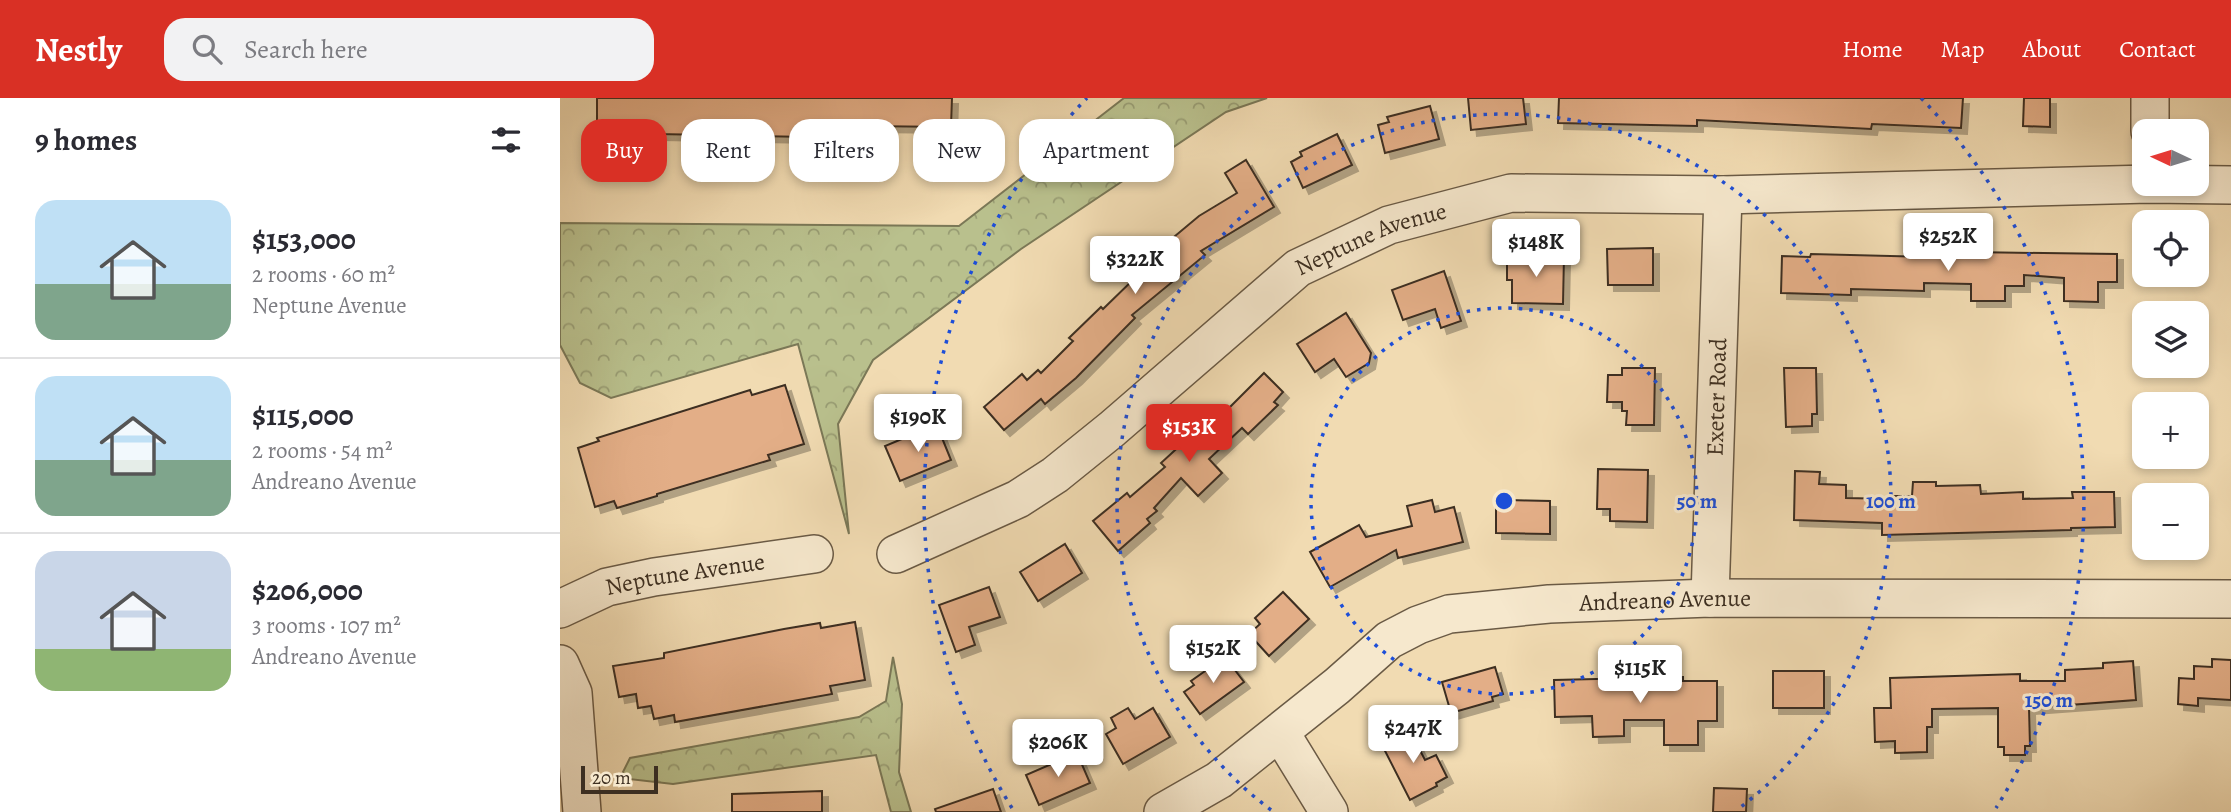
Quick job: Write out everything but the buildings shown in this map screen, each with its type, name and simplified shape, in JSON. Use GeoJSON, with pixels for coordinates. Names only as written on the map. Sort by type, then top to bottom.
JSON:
{"type":"FeatureCollection","features":[{"type":"Feature","properties":{"kind":"street"},"geometry":{"type":"LineString","coordinates":[[2150,98],[2150,119]]}},
{"type":"Feature","properties":{"kind":"street","name":"Neptune Avenue"},"geometry":{"type":"LineString","coordinates":[[896,554],[1017,499],[1055,475],[1298,268],[1389,225],[1511,193],[1723,195],[2132,184]]}},
{"type":"Feature","properties":{"kind":"street","name":"Neptune Avenue"},"geometry":{"type":"LineString","coordinates":[[2209,185],[2231,185]]}},
{"type":"Feature","properties":{"kind":"street","name":"Exeter Road"},"geometry":{"type":"LineString","coordinates":[[1710,598],[1723,195]]}},
{"type":"Feature","properties":{"kind":"street","name":"Neptune Avenue"},"geometry":{"type":"LineString","coordinates":[[560,609],[607,587],[654,577],[814,554]]}},
{"type":"Feature","properties":{"kind":"street","name":"Andreano Avenue"},"geometry":{"type":"LineString","coordinates":[[1163,812],[1219,780],[1337,686],[1388,640],[1449,614],[1549,604],[1710,598],[2231,599]]}},
{"type":"Feature","properties":{"kind":"street"},"geometry":{"type":"LineString","coordinates":[[560,664],[573,693],[582,812]]}},
{"type":"Feature","properties":{"kind":"street"},"geometry":{"type":"LineString","coordinates":[[1280,732],[1329,812]]}},
{"type":"Feature","properties":{"kind":"green space"},"geometry":{"type":"Polygon","coordinates":[[[1124,98],[1267,98],[1226,112],[1174,147],[1174,119],[1097,119],[1124,98]]]}},
{"type":"Feature","properties":{"kind":"green space"},"geometry":{"type":"Polygon","coordinates":[[[1019,179],[1019,182],[1121,182],[1021,249],[873,360],[838,424],[849,534],[798,344],[611,398],[580,383],[560,345],[560,223],[959,226],[1019,179]]]}},
{"type":"Feature","properties":{"kind":"green space"},"geometry":{"type":"Polygon","coordinates":[[[893,657],[902,704],[899,772],[911,812],[891,812],[876,755],[673,784],[620,778],[630,758],[859,717],[886,701],[893,657]]]}}]}
